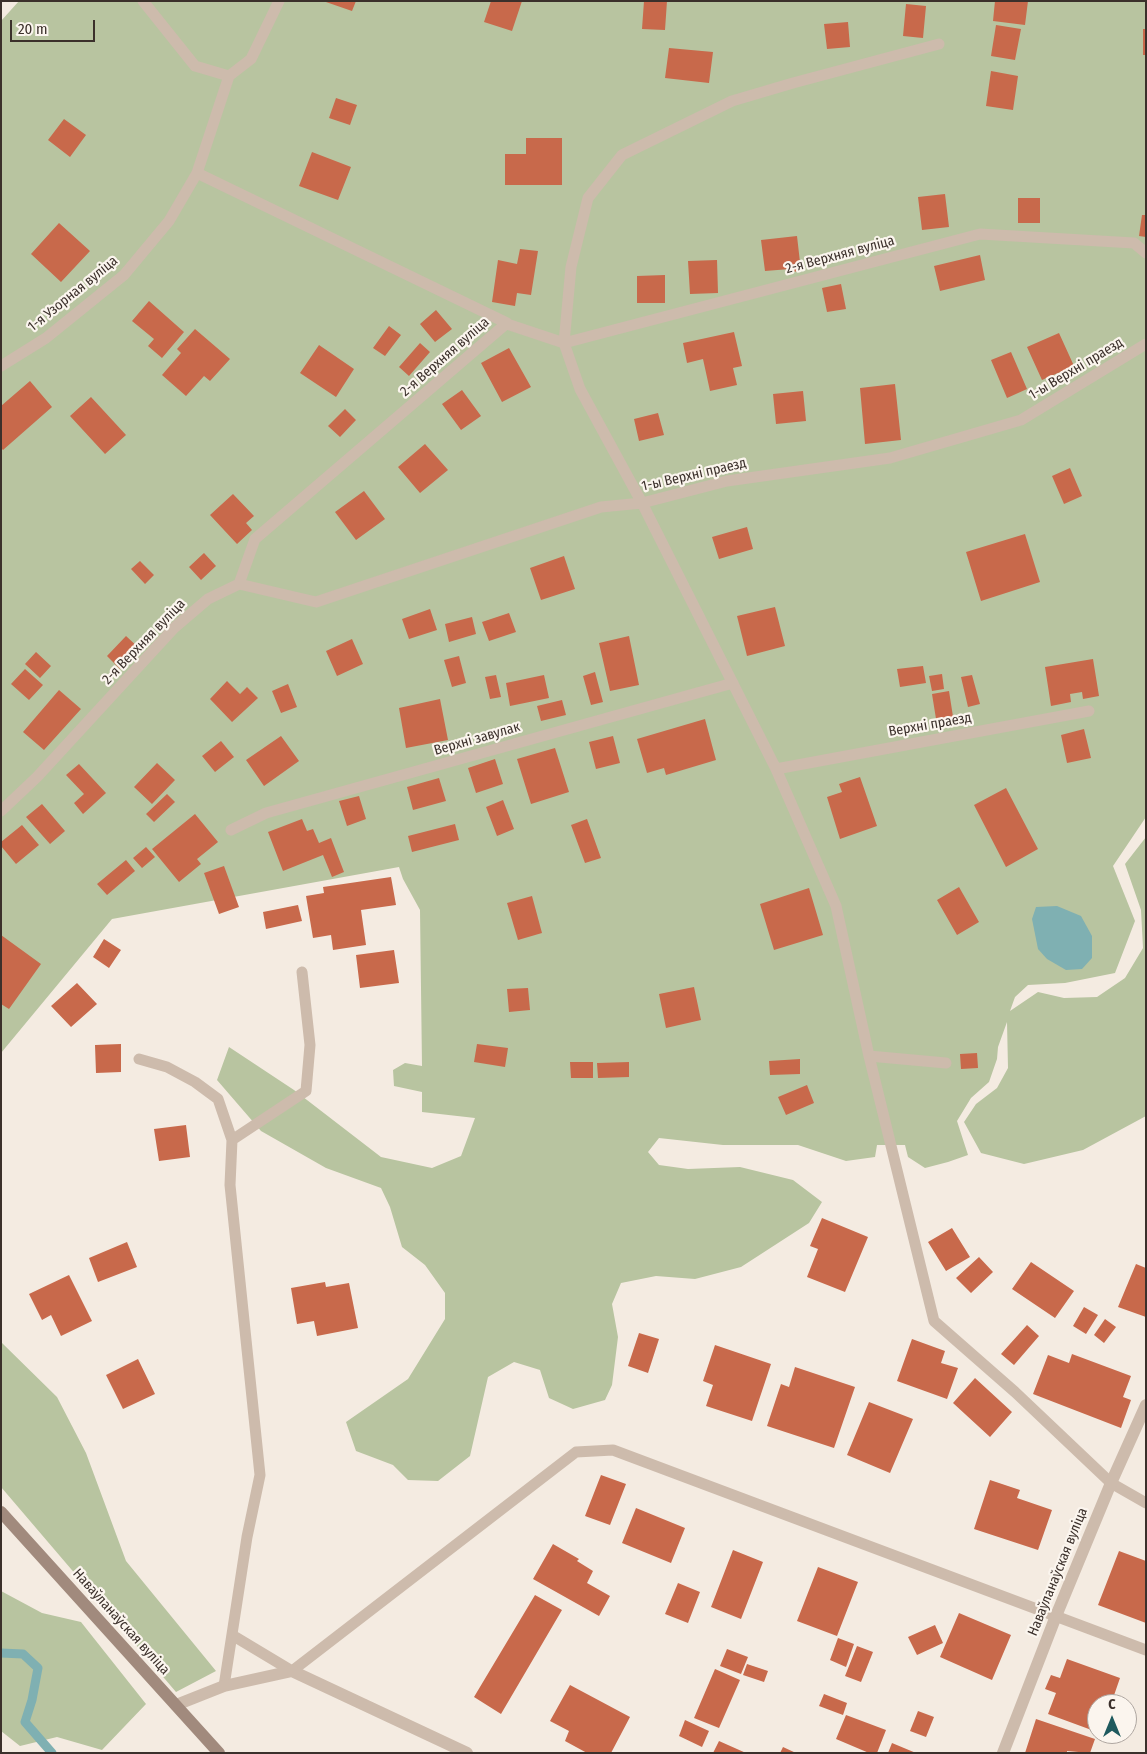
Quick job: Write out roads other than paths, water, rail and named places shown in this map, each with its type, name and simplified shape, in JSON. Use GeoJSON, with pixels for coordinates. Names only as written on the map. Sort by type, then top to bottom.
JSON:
{"type":"FeatureCollection","features":[{"type":"Feature","properties":{"kind":"street","name":"Наваўланаўская вуліца"},"geometry":{"type":"LineString","coordinates":[[1003,1753],[1056,1616],[1111,1483],[1146,1405]]}},
{"type":"Feature","properties":{"kind":"street","name":"Наваўланаўская вуліца"},"geometry":{"type":"LineString","coordinates":[[1,1512],[219,1753]]}},
{"type":"Feature","properties":{"kind":"street"},"geometry":{"type":"LineString","coordinates":[[176,1705],[224,1686],[292,1671],[467,1753]]}},
{"type":"Feature","properties":{"kind":"lane"},"geometry":{"type":"LineString","coordinates":[[143,1],[195,66],[229,76],[251,59],[279,1]]}},
{"type":"Feature","properties":{"kind":"lane"},"geometry":{"type":"LineString","coordinates":[[940,44],[732,101],[622,155],[588,198],[571,267],[564,343],[580,389],[642,503],[776,768],[836,906],[869,1056],[934,1321],[1015,1392],[1111,1483],[1146,1503]]}},
{"type":"Feature","properties":{"kind":"lane","name":"1-я Узорная вуліца"},"geometry":{"type":"LineString","coordinates":[[1,366],[46,338],[124,275],[169,221],[197,173],[229,76]]}},
{"type":"Feature","properties":{"kind":"lane"},"geometry":{"type":"LineString","coordinates":[[197,173],[508,323]]}},
{"type":"Feature","properties":{"kind":"lane","name":"2-я Верхняя вуліца"},"geometry":{"type":"LineString","coordinates":[[1,810],[36,777],[174,628],[208,599],[239,584],[255,539],[508,323],[564,343],[980,234],[1134,243],[1146,253]]}},
{"type":"Feature","properties":{"kind":"lane","name":"1-ы Верхні праезд"},"geometry":{"type":"LineString","coordinates":[[239,584],[316,602],[601,507],[642,503],[727,481],[890,458],[1021,420],[1146,344]]}},
{"type":"Feature","properties":{"kind":"lane","name":"Верхні завулак"},"geometry":{"type":"LineString","coordinates":[[231,830],[266,813],[733,683]]}},
{"type":"Feature","properties":{"kind":"lane","name":"Верхні праезд"},"geometry":{"type":"LineString","coordinates":[[776,768],[1089,711]]}},
{"type":"Feature","properties":{"kind":"lane"},"geometry":{"type":"LineString","coordinates":[[232,1140],[306,1091],[310,1045],[302,972]]}},
{"type":"Feature","properties":{"kind":"lane"},"geometry":{"type":"LineString","coordinates":[[869,1056],[946,1063]]}},
{"type":"Feature","properties":{"kind":"lane"},"geometry":{"type":"LineString","coordinates":[[139,1059],[167,1067],[195,1082],[218,1099],[232,1140],[230,1185],[260,1475],[248,1536],[224,1686]]}},
{"type":"Feature","properties":{"kind":"lane"},"geometry":{"type":"LineString","coordinates":[[232,1635],[292,1671],[576,1452],[612,1450],[1146,1650]]}},
{"type":"Feature","properties":{"kind":"water"},"geometry":{"type":"Polygon","coordinates":[[[1057,906],[1081,916],[1092,936],[1092,958],[1082,969],[1066,970],[1047,959],[1038,949],[1032,919],[1036,907],[1057,906]]]}},
{"type":"Feature","properties":{"kind":"waterway"},"geometry":{"type":"LineString","coordinates":[[1,1653],[23,1654],[38,1668],[32,1700],[25,1722],[52,1753]]}}]}
